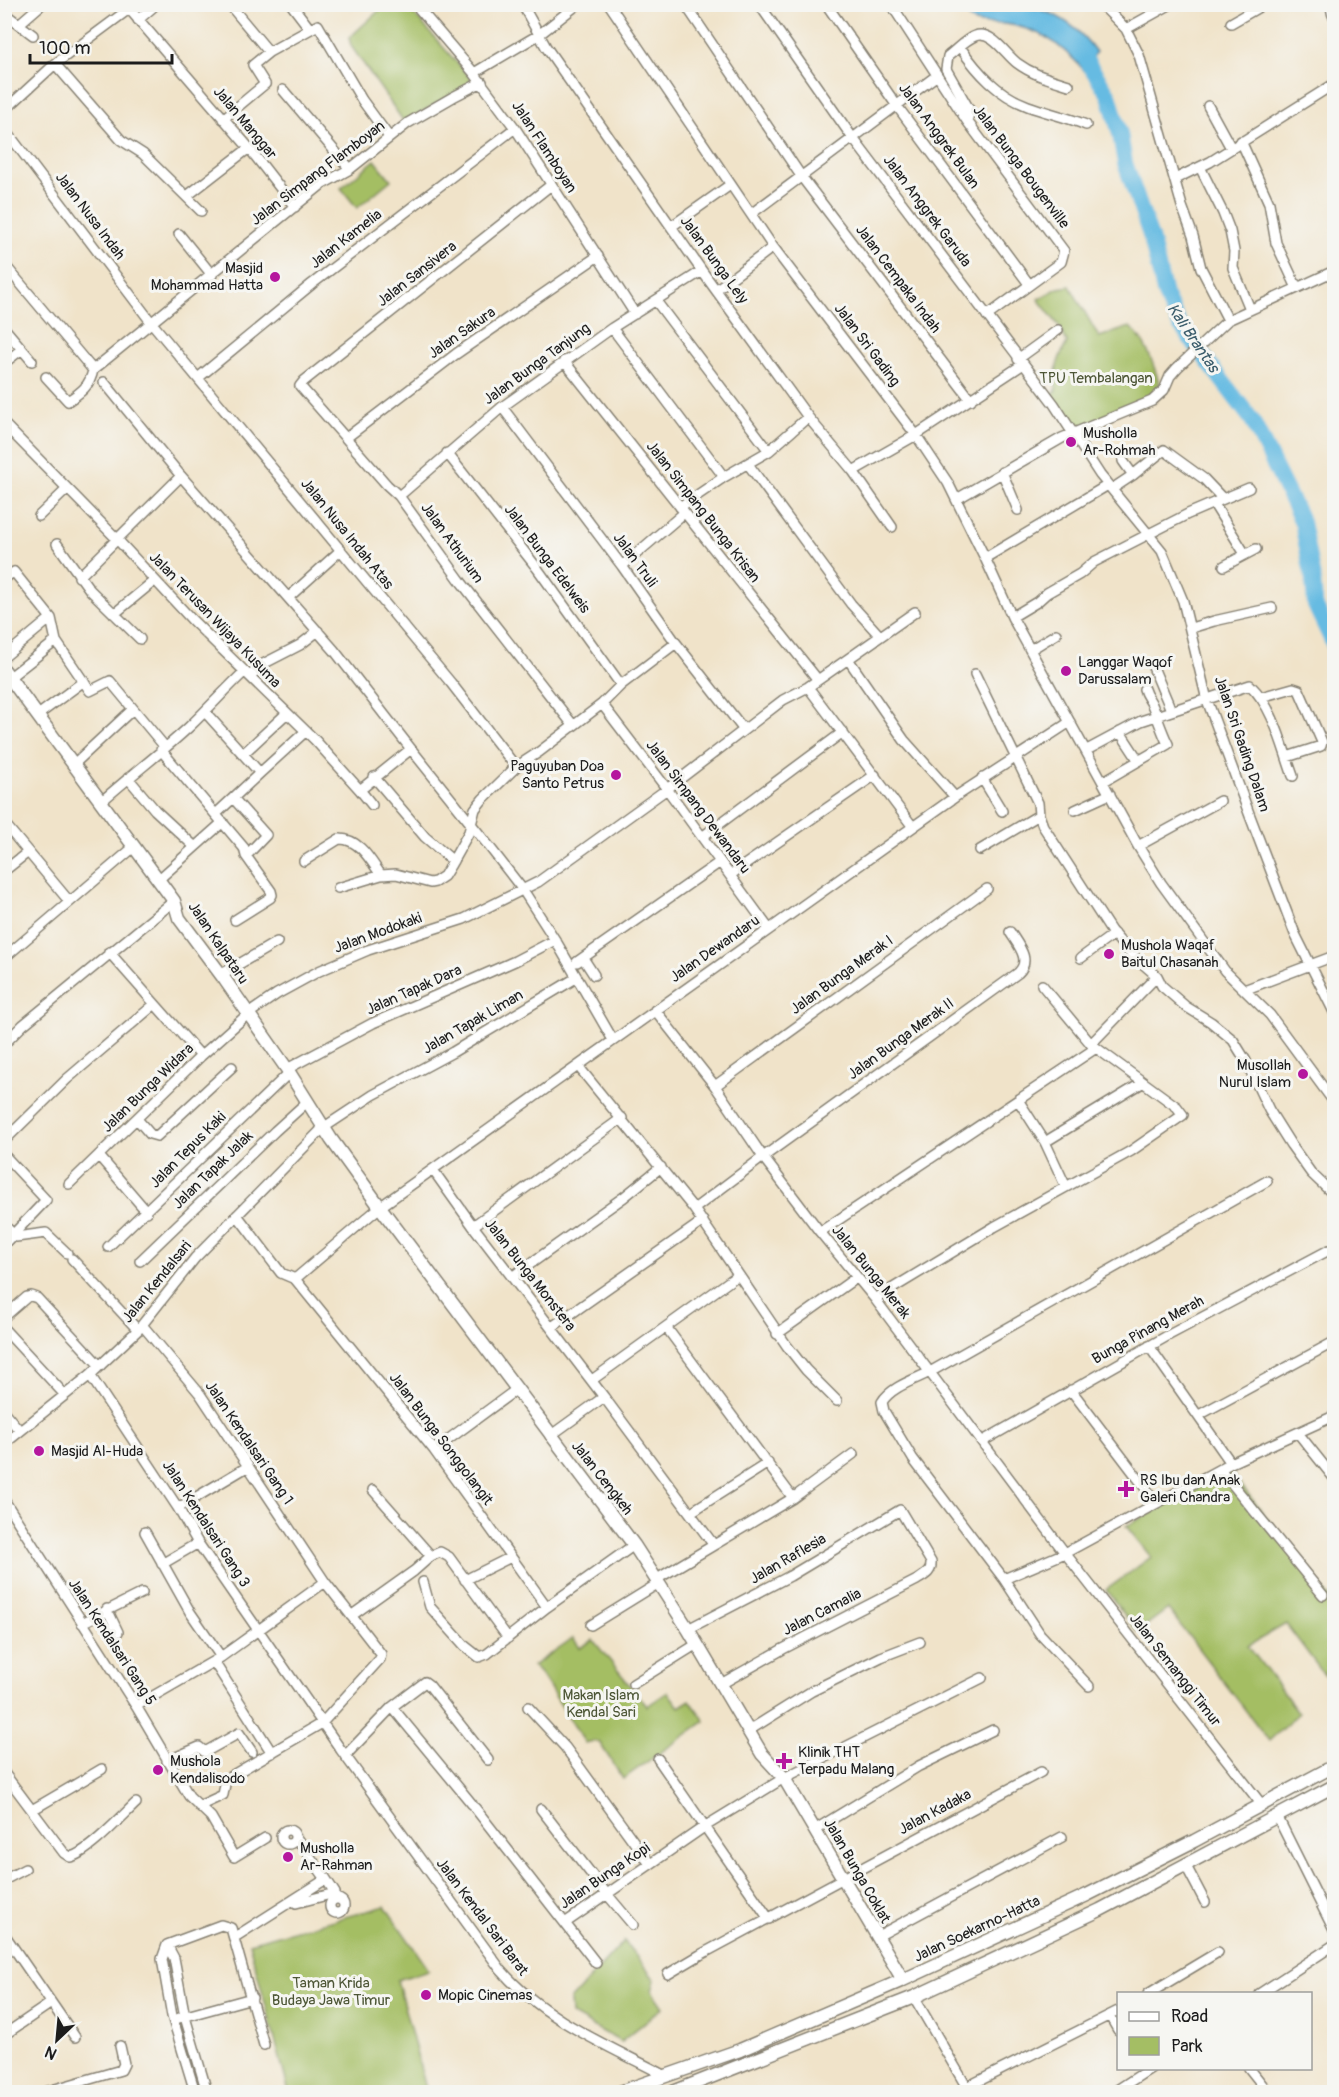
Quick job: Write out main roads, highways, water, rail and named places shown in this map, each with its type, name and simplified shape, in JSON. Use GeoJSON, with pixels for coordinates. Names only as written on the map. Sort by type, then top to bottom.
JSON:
{"type":"FeatureCollection","features":[{"type":"Feature","properties":{"kind":"main road"},"geometry":{"type":"LineString","coordinates":[[1332,4],[1335,14]]}},
{"type":"Feature","properties":{"kind":"main road","name":"Jalan Kalpataru"},"geometry":{"type":"LineString","coordinates":[[7,674],[174,901],[179,918],[222,974],[288,1071],[323,1128],[380,1207]]}},
{"type":"Feature","properties":{"kind":"main road","name":"Jalan Cengkeh"},"geometry":{"type":"LineString","coordinates":[[380,1207],[634,1545],[688,1629],[762,1754],[784,1778]]}},
{"type":"Feature","properties":{"kind":"main road","name":"Jalan Soekarno-Hatta"},"geometry":{"type":"LineString","coordinates":[[620,2092],[740,2050],[903,1980],[1087,1895],[1335,1766]]}},
{"type":"Feature","properties":{"kind":"main road","name":"Jalan Bunga Coklat"},"geometry":{"type":"LineString","coordinates":[[784,1778],[903,1980]]}},
{"type":"Feature","properties":{"kind":"main road"},"geometry":{"type":"LineString","coordinates":[[673,2092],[914,1997],[1101,1910],[1335,1786]]}},
{"type":"Feature","properties":{"kind":"main road"},"geometry":{"type":"LineString","coordinates":[[1194,1841],[1204,1854]]}},
{"type":"Feature","properties":{"kind":"water"},"geometry":{"type":"Polygon","coordinates":[[[966,5],[1005,5],[1038,9],[1069,23],[1096,52],[1084,70],[1058,45],[1039,34],[1018,26],[982,23],[969,19],[966,5]]]}},
{"type":"Feature","properties":{"kind":"waterway","name":"Kali Brantas"},"geometry":{"type":"LineString","coordinates":[[1077,46],[1109,95],[1125,163],[1151,238],[1165,295],[1180,325],[1252,420],[1302,522],[1313,579],[1315,605],[1334,645]]}},
{"type":"Feature","properties":{"kind":"place","name":"Masjid Mohammad Hatta"},"geometry":{"type":"Point","coordinates":[275,277]}},
{"type":"Feature","properties":{"kind":"place","name":"Musholla Ar-Rohmah"},"geometry":{"type":"Point","coordinates":[1071,442]}},
{"type":"Feature","properties":{"kind":"place","name":"Langgar Waqof Darussalam"},"geometry":{"type":"Point","coordinates":[1066,671]}},
{"type":"Feature","properties":{"kind":"place","name":"Paguyuban Doa Santo Petrus"},"geometry":{"type":"Point","coordinates":[616,775]}},
{"type":"Feature","properties":{"kind":"place","name":"Mushola Waqaf Baitul Chasanah"},"geometry":{"type":"Point","coordinates":[1109,954]}},
{"type":"Feature","properties":{"kind":"place","name":"Musollah Nurul Islam"},"geometry":{"type":"Point","coordinates":[1303,1074]}},
{"type":"Feature","properties":{"kind":"place","name":"Masjid Al-Huda"},"geometry":{"type":"Point","coordinates":[39,1451]}},
{"type":"Feature","properties":{"kind":"place","name":"RS Ibu dan Anak Galeri Chandra"},"geometry":{"type":"Point","coordinates":[1126,1489]}},
{"type":"Feature","properties":{"kind":"place","name":"Klinik THT Terpadu Malang"},"geometry":{"type":"Point","coordinates":[784,1761]}},
{"type":"Feature","properties":{"kind":"place","name":"Mushola Kendalisodo"},"geometry":{"type":"Point","coordinates":[158,1770]}},
{"type":"Feature","properties":{"kind":"place","name":"Musholla Ar-Rahman"},"geometry":{"type":"Point","coordinates":[288,1857]}},
{"type":"Feature","properties":{"kind":"place","name":"Mopic Cinemas"},"geometry":{"type":"Point","coordinates":[426,1995]}},
{"type":"Feature","properties":{"kind":"park label","name":"TPU Tembalangan"},"geometry":{"type":"Point","coordinates":[1096,378]}},
{"type":"Feature","properties":{"kind":"park label","name":"Makan Islam Kendal Sari"},"geometry":{"type":"Point","coordinates":[601,1704]}},
{"type":"Feature","properties":{"kind":"park label","name":"Taman Krida Budaya Jawa Timur"},"geometry":{"type":"Point","coordinates":[331,1992]}}]}
